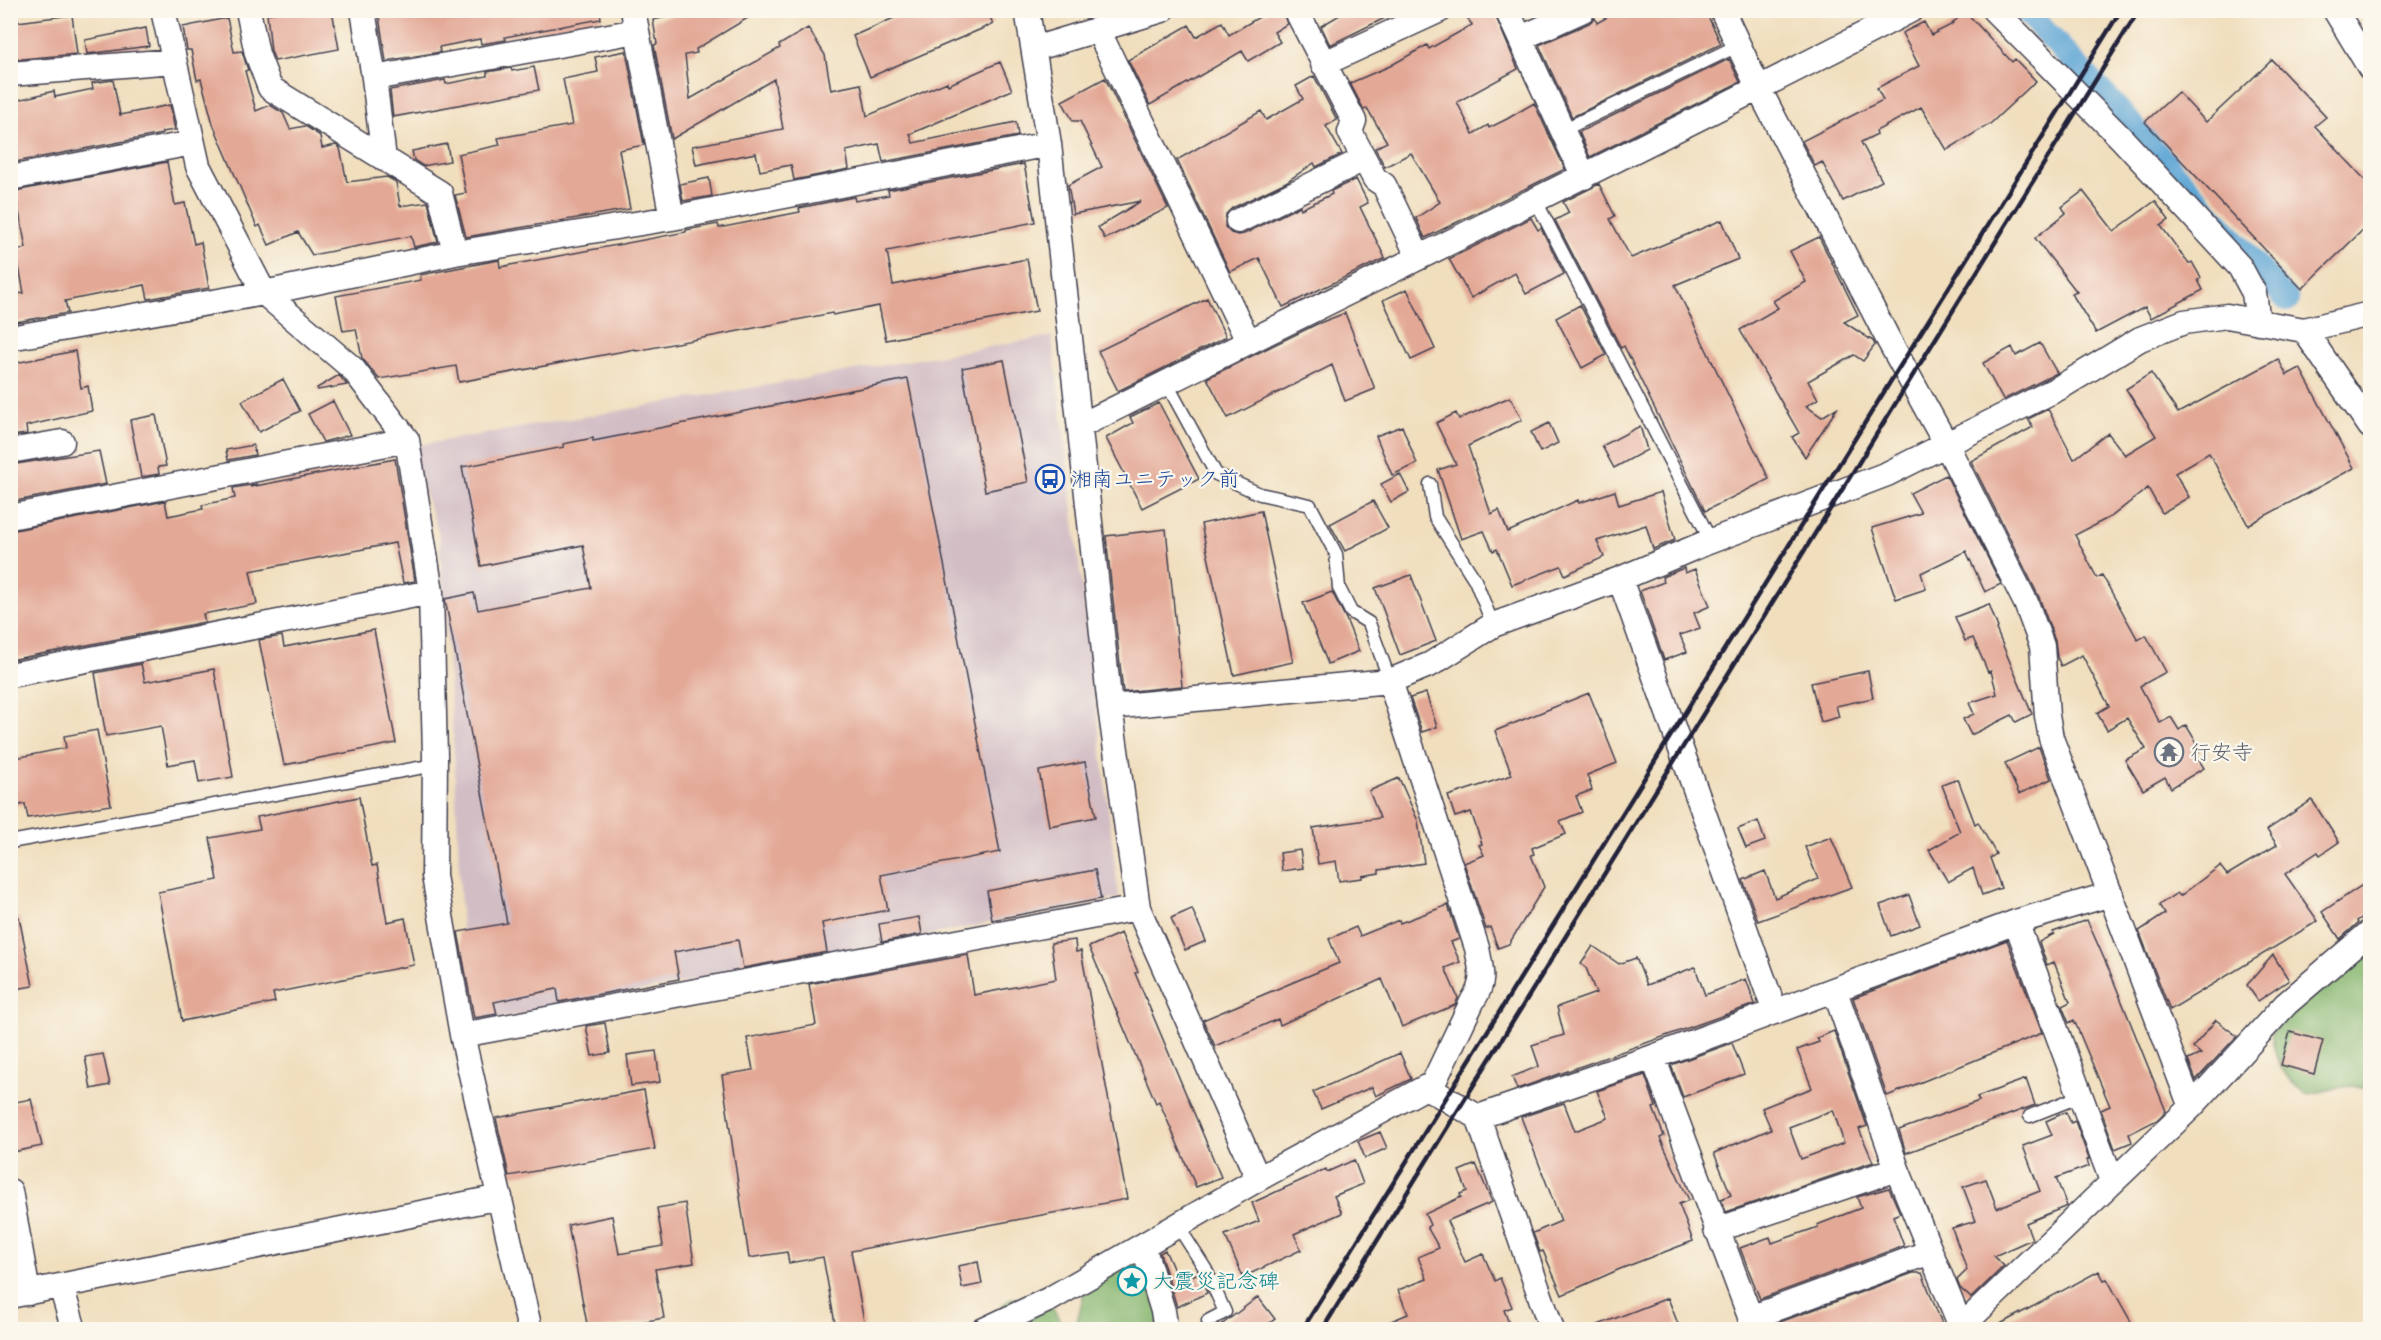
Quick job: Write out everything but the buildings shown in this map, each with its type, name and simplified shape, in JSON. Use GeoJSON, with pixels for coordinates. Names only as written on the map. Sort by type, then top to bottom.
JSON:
{"type":"FeatureCollection","features":[{"type":"Feature","properties":{"kind":"street"},"geometry":{"type":"LineString","coordinates":[[163,10],[198,166],[264,293],[353,369],[407,440],[431,592],[435,765],[434,876],[462,1035],[530,1329]]}},
{"type":"Feature","properties":{"kind":"street"},"geometry":{"type":"LineString","coordinates":[[248,10],[257,54],[270,88],[440,193],[455,254]]}},
{"type":"Feature","properties":{"kind":"street"},"geometry":{"type":"LineString","coordinates":[[363,10],[384,159]]}},
{"type":"Feature","properties":{"kind":"street"},"geometry":{"type":"LineString","coordinates":[[1028,10],[1049,144],[1110,707],[1138,909],[1258,1179]]}},
{"type":"Feature","properties":{"kind":"street"},"geometry":{"type":"LineString","coordinates":[[1034,50],[1162,10]]}},
{"type":"Feature","properties":{"kind":"street"},"geometry":{"type":"LineString","coordinates":[[1296,10],[1354,121],[1350,132],[1375,179],[1384,185],[1418,256]]}},
{"type":"Feature","properties":{"kind":"street"},"geometry":{"type":"LineString","coordinates":[[1323,64],[1440,10]]}},
{"type":"Feature","properties":{"kind":"street"},"geometry":{"type":"LineString","coordinates":[[1507,10],[1584,177]]}},
{"type":"Feature","properties":{"kind":"street"},"geometry":{"type":"LineString","coordinates":[[1521,38],[1583,10]]}},
{"type":"Feature","properties":{"kind":"street"},"geometry":{"type":"LineString","coordinates":[[1722,10],[1759,89],[1887,337],[1946,444],[2036,624],[2042,646],[2050,738],[2191,1107]]}},
{"type":"Feature","properties":{"kind":"street"},"geometry":{"type":"LineString","coordinates":[[1080,426],[1418,256],[1584,177],[1911,10]]}},
{"type":"Feature","properties":{"kind":"street"},"geometry":{"type":"LineString","coordinates":[[1994,10],[2123,140],[2240,267],[2254,293],[2258,322]]}},
{"type":"Feature","properties":{"kind":"street"},"geometry":{"type":"LineString","coordinates":[[2335,10],[2370,68]]}},
{"type":"Feature","properties":{"kind":"street"},"geometry":{"type":"LineString","coordinates":[[374,78],[635,21],[672,218]]}},
{"type":"Feature","properties":{"kind":"street"},"geometry":{"type":"LineString","coordinates":[[1098,30],[1248,341]]}},
{"type":"Feature","properties":{"kind":"street"},"geometry":{"type":"LineString","coordinates":[[10,74],[174,61]]}},
{"type":"Feature","properties":{"kind":"street"},"geometry":{"type":"LineString","coordinates":[[10,178],[192,143]]}},
{"type":"Feature","properties":{"kind":"street"},"geometry":{"type":"LineString","coordinates":[[10,338],[264,293],[455,254],[672,218],[1049,144]]}},
{"type":"Feature","properties":{"kind":"street"},"geometry":{"type":"LineString","coordinates":[[1238,222],[1364,159]]}},
{"type":"Feature","properties":{"kind":"street"},"geometry":{"type":"LineString","coordinates":[[1110,707],[1390,681],[1431,664],[1493,625],[1620,579],[1711,541],[1887,474],[2059,388],[2140,339],[2184,322],[2227,316],[2304,330],[2370,314]]}},
{"type":"Feature","properties":{"kind":"street"},"geometry":{"type":"LineString","coordinates":[[2304,330],[2370,426]]}},
{"type":"Feature","properties":{"kind":"street"},"geometry":{"type":"LineString","coordinates":[[10,517],[407,440]]}},
{"type":"Feature","properties":{"kind":"street"},"geometry":{"type":"LineString","coordinates":[[10,452],[62,442]]}},
{"type":"Feature","properties":{"kind":"street"},"geometry":{"type":"LineString","coordinates":[[1620,579],[1775,1012]]}},
{"type":"Feature","properties":{"kind":"street"},"geometry":{"type":"LineString","coordinates":[[10,675],[431,592]]}},
{"type":"Feature","properties":{"kind":"street"},"geometry":{"type":"LineString","coordinates":[[1390,681],[1478,948],[1481,969],[1482,988],[1473,1000],[1430,1090]]}},
{"type":"Feature","properties":{"kind":"street"},"geometry":{"type":"LineString","coordinates":[[1478,1117],[1653,1057],[2016,922],[2111,894]]}},
{"type":"Feature","properties":{"kind":"street"},"geometry":{"type":"LineString","coordinates":[[462,1035],[1138,909]]}},
{"type":"Feature","properties":{"kind":"street"},"geometry":{"type":"LineString","coordinates":[[2016,922],[2112,1181]]}},
{"type":"Feature","properties":{"kind":"street"},"geometry":{"type":"LineString","coordinates":[[1834,991],[1897,1168],[1959,1328],[2191,1107],[2286,1004],[2370,932]]}},
{"type":"Feature","properties":{"kind":"street"},"geometry":{"type":"LineString","coordinates":[[1653,1057],[1753,1324],[1930,1252]]}},
{"type":"Feature","properties":{"kind":"street"},"geometry":{"type":"LineString","coordinates":[[984,1329],[1050,1299],[1258,1179],[1426,1087],[1478,1117],[1552,1329]]}},
{"type":"Feature","properties":{"kind":"street"},"geometry":{"type":"LineString","coordinates":[[1716,1230],[1897,1168]]}},
{"type":"Feature","properties":{"kind":"street"},"geometry":{"type":"LineString","coordinates":[[10,1191],[19,1295],[500,1197]]}},
{"type":"Feature","properties":{"kind":"street"},"geometry":{"type":"LineString","coordinates":[[1143,1246],[1166,1329]]}},
{"type":"Feature","properties":{"kind":"street"},"geometry":{"type":"LineString","coordinates":[[61,1286],[74,1329]]}},
{"type":"Feature","properties":{"kind":"lane"},"geometry":{"type":"LineString","coordinates":[[1563,130],[1739,45]]}},
{"type":"Feature","properties":{"kind":"lane"},"geometry":{"type":"LineString","coordinates":[[1536,201],[1711,541]]}},
{"type":"Feature","properties":{"kind":"lane"},"geometry":{"type":"LineString","coordinates":[[1166,382],[1216,474],[1260,494],[1310,505],[1336,554],[1339,588],[1351,612],[1369,623],[1390,681]]}},
{"type":"Feature","properties":{"kind":"lane"},"geometry":{"type":"LineString","coordinates":[[1430,483],[1435,517],[1475,580],[1493,625]]}},
{"type":"Feature","properties":{"kind":"lane"},"geometry":{"type":"LineString","coordinates":[[10,842],[435,765]]}},
{"type":"Feature","properties":{"kind":"lane"},"geometry":{"type":"LineString","coordinates":[[2030,1116],[2081,1096]]}},
{"type":"Feature","properties":{"kind":"lane"},"geometry":{"type":"LineString","coordinates":[[1178,1226],[1206,1270],[1225,1312],[1208,1322]]}},
{"type":"Feature","properties":{"kind":"shaded area"},"geometry":{"type":"Polygon","coordinates":[[[1052,336],[1119,898],[466,1025],[454,751],[439,533],[408,447],[1052,336]]]}},
{"type":"Feature","properties":{"kind":"green space"},"geometry":{"type":"Polygon","coordinates":[[[2370,921],[2370,1089],[2355,1086],[2306,1094],[2281,1068],[2275,1054],[2271,1034],[2370,921]]]}},
{"type":"Feature","properties":{"kind":"green space"},"geometry":{"type":"Polygon","coordinates":[[[1134,1261],[1145,1265],[1166,1329],[975,1330],[996,1317],[1002,1306],[1011,1298],[1050,1303],[1063,1326],[1070,1327],[1077,1323],[1084,1292],[1134,1261]]]}},
{"type":"Feature","properties":{"kind":"waterway"},"geometry":{"type":"LineString","coordinates":[[2025,10],[2114,105],[2287,300]]}},
{"type":"Feature","properties":{"kind":"railway"},"geometry":{"type":"LineString","coordinates":[[1302,1330],[2121,10]]}},
{"type":"Feature","properties":{"kind":"railway"},"geometry":{"type":"LineString","coordinates":[[1322,1330],[2139,10]]}},
{"type":"Feature","properties":{"kind":"place","name":"湘南ユニテック前"},"geometry":{"type":"Point","coordinates":[1050,479]}},
{"type":"Feature","properties":{"kind":"place","name":"行安寺"},"geometry":{"type":"Point","coordinates":[2169,752]}},
{"type":"Feature","properties":{"kind":"place","name":"大震災記念碑"},"geometry":{"type":"Point","coordinates":[1132,1281]}}]}
